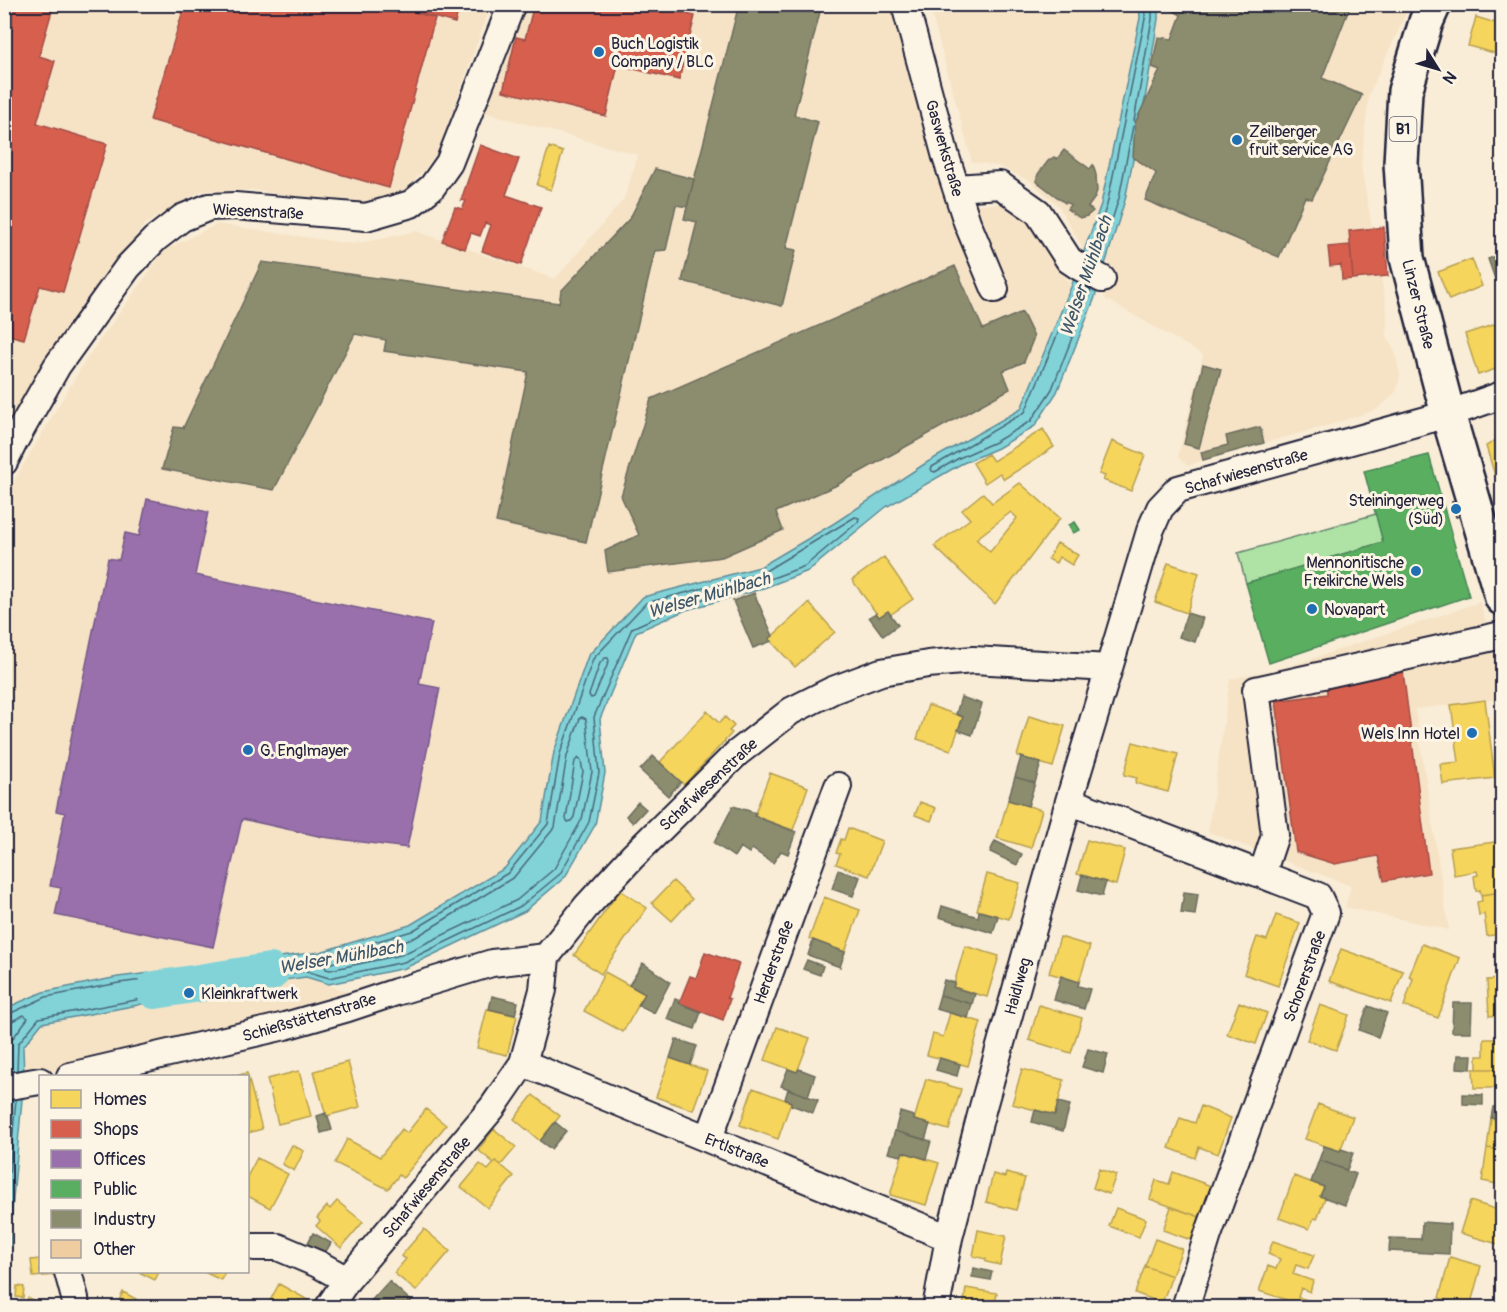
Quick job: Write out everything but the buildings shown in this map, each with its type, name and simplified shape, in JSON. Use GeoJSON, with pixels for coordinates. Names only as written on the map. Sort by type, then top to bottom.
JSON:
{"type":"FeatureCollection","features":[{"type":"Feature","properties":{"kind":"main road","name":"Linzer Straße"},"geometry":{"type":"LineString","coordinates":[[1434,4],[1426,22],[1406,91],[1401,163],[1407,258],[1448,414],[1503,598]]}},
{"type":"Feature","properties":{"kind":"street","name":"Wiesenstraße"},"geometry":{"type":"LineString","coordinates":[[4,462],[57,366],[128,267],[155,239],[182,218],[209,207],[236,206],[366,217],[411,204],[432,187],[449,163],[512,4]]}},
{"type":"Feature","properties":{"kind":"street","name":"Gaswerkstraße"},"geometry":{"type":"LineString","coordinates":[[906,4],[956,188],[967,222],[995,289]]}},
{"type":"Feature","properties":{"kind":"street"},"geometry":{"type":"LineString","coordinates":[[956,188],[1000,185],[1038,212],[1070,260],[1102,279]]}},
{"type":"Feature","properties":{"kind":"street","name":"Schafwiesenstraße"},"geometry":{"type":"LineString","coordinates":[[328,1308],[347,1280],[492,1108],[523,1064],[543,990],[546,957],[586,907],[632,857],[736,754],[791,711],[833,690],[881,672],[928,664],[973,660],[1109,668],[1150,531],[1160,508],[1178,489],[1448,414],[1503,394]]}},
{"type":"Feature","properties":{"kind":"street"},"geometry":{"type":"LineString","coordinates":[[1262,874],[1275,836],[1256,690],[1503,635]]}},
{"type":"Feature","properties":{"kind":"street","name":"Haidlweg"},"geometry":{"type":"LineString","coordinates":[[936,1308],[949,1238],[983,1107],[1109,668]]}},
{"type":"Feature","properties":{"kind":"street","name":"Herderstraße"},"geometry":{"type":"LineString","coordinates":[[709,1138],[838,786]]}},
{"type":"Feature","properties":{"kind":"street","name":"Schorerstraße"},"geometry":{"type":"LineString","coordinates":[[1069,801],[1318,896],[1326,913],[1208,1235],[1185,1308]]}},
{"type":"Feature","properties":{"kind":"street","name":"Schießstättenstraße"},"geometry":{"type":"LineString","coordinates":[[74,1075],[285,1026],[492,963],[546,957]]}},
{"type":"Feature","properties":{"kind":"street","name":"Ertlstraße"},"geometry":{"type":"LineString","coordinates":[[523,1064],[709,1138],[949,1238]]}},
{"type":"Feature","properties":{"kind":"street"},"geometry":{"type":"LineString","coordinates":[[4,1088],[37,1082]]}},
{"type":"Feature","properties":{"kind":"street"},"geometry":{"type":"LineString","coordinates":[[254,1247],[278,1247],[318,1264],[347,1280]]}},
{"type":"Feature","properties":{"kind":"street"},"geometry":{"type":"LineString","coordinates":[[68,1273],[76,1308]]}},
{"type":"Feature","properties":{"kind":"shaded area"},"geometry":{"type":"Polygon","coordinates":[[[5,5],[491,5],[437,154],[404,193],[361,207],[254,190],[201,191],[145,224],[62,333],[5,434],[5,5]]]}},
{"type":"Feature","properties":{"kind":"shaded area","name":"G. Englmayer"},"geometry":{"type":"Polygon","coordinates":[[[523,5],[895,5],[952,204],[1001,204],[1026,215],[1071,287],[1021,409],[926,463],[833,524],[760,567],[643,597],[554,752],[542,821],[505,868],[410,925],[320,952],[118,977],[44,992],[5,1009],[5,509],[16,477],[87,358],[165,250],[217,224],[352,244],[416,231],[555,279],[624,199],[638,155],[483,112],[523,5]]]}},
{"type":"Feature","properties":{"kind":"shaded area"},"geometry":{"type":"Polygon","coordinates":[[[929,5],[1139,5],[1140,17],[1158,19],[1158,5],[1410,5],[1369,94],[1361,166],[1387,310],[1387,335],[1395,352],[1400,375],[1397,390],[1376,410],[1188,466],[1178,457],[1203,355],[1104,298],[1109,263],[1085,252],[1058,205],[1030,181],[998,166],[972,162],[929,5]]]}},
{"type":"Feature","properties":{"kind":"shaded area"},"geometry":{"type":"Polygon","coordinates":[[[1480,602],[1502,674],[1502,699],[1415,709],[1449,930],[1345,907],[1351,886],[1208,832],[1230,679],[1290,666],[1480,602]]]}},
{"type":"Feature","properties":{"kind":"shaded area"},"geometry":{"type":"Polygon","coordinates":[[[306,977],[357,995],[24,1078],[23,1047],[42,1023],[138,1005],[165,997],[172,987],[220,980],[221,989],[306,977]]]}},
{"type":"Feature","properties":{"kind":"green space"},"geometry":{"type":"Polygon","coordinates":[[[1376,514],[1383,542],[1246,583],[1238,553],[1376,514]]]}},
{"type":"Feature","properties":{"kind":"water"},"geometry":{"type":"Polygon","coordinates":[[[1139,5],[1158,5],[1158,19],[1125,200],[1094,300],[1057,392],[1035,426],[998,448],[961,464],[886,507],[808,571],[761,589],[686,610],[636,632],[600,719],[605,773],[595,825],[565,877],[525,911],[405,968],[329,984],[306,977],[221,989],[219,980],[172,987],[165,997],[138,1005],[42,1023],[23,1047],[24,1078],[10,1231],[11,1308],[4,1307],[4,1009],[43,992],[118,977],[320,952],[410,925],[505,868],[542,821],[554,752],[588,656],[643,597],[760,567],[833,524],[926,463],[1021,409],[1071,287],[1101,204],[1140,18],[1139,5]]]}},
{"type":"Feature","properties":{"kind":"waterway","name":"Welser Mühlbach"},"geometry":{"type":"LineString","coordinates":[[155,990],[270,972]]}},
{"type":"Feature","properties":{"kind":"place","name":"Buch Logistik Company / BLC"},"geometry":{"type":"Point","coordinates":[599,52]}},
{"type":"Feature","properties":{"kind":"place","name":"Zeilberger fruit service AG"},"geometry":{"type":"Point","coordinates":[1237,140]}},
{"type":"Feature","properties":{"kind":"place","name":"Steiningerweg (Süd)"},"geometry":{"type":"Point","coordinates":[1456,509]}},
{"type":"Feature","properties":{"kind":"place","name":"Mennonitische Freikirche Wels"},"geometry":{"type":"Point","coordinates":[1416,571]}},
{"type":"Feature","properties":{"kind":"place","name":"Novapart"},"geometry":{"type":"Point","coordinates":[1312,609]}},
{"type":"Feature","properties":{"kind":"place","name":"Wels Inn Hotel"},"geometry":{"type":"Point","coordinates":[1472,733]}},
{"type":"Feature","properties":{"kind":"place","name":"G. Englmayer"},"geometry":{"type":"Point","coordinates":[248,750]}},
{"type":"Feature","properties":{"kind":"place","name":"Kleinkraftwerk"},"geometry":{"type":"Point","coordinates":[189,993]}}]}
